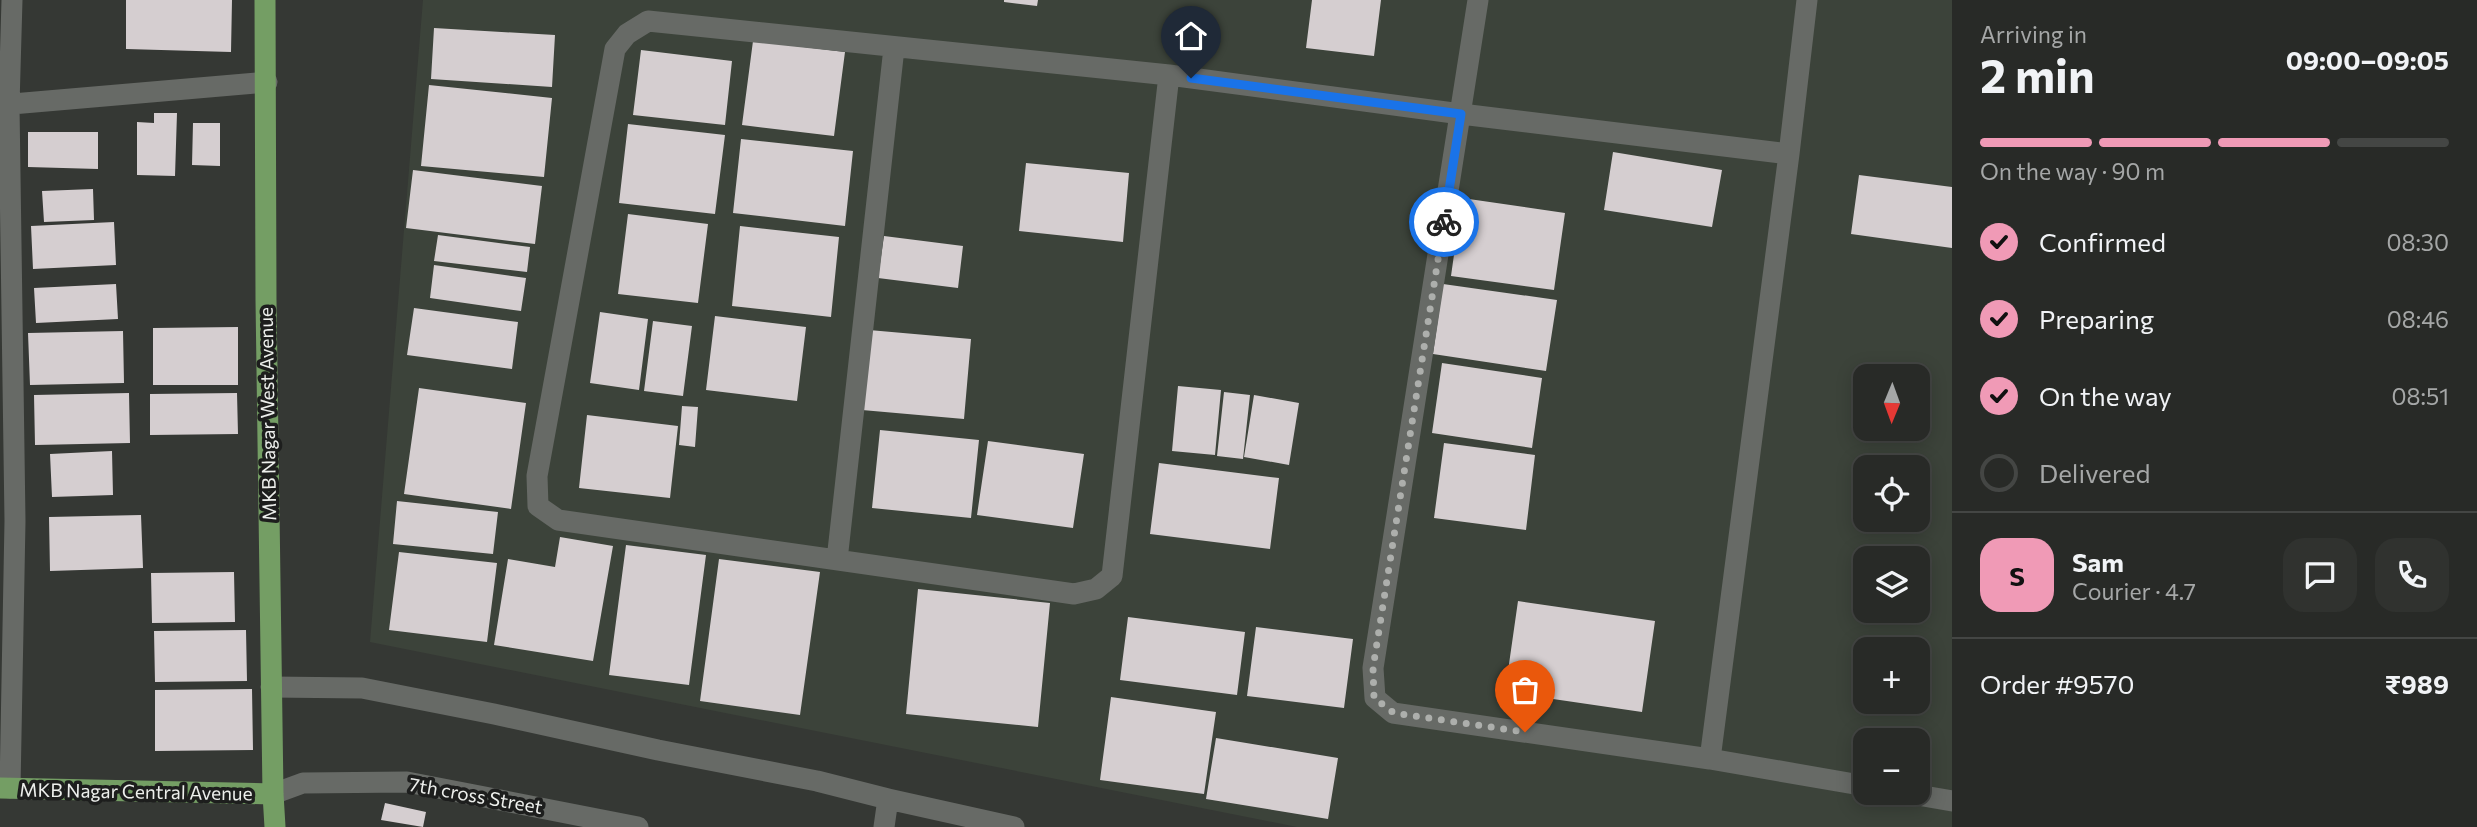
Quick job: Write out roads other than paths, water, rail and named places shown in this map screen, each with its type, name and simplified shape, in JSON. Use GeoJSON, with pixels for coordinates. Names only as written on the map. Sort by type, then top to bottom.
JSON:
{"type":"FeatureCollection","features":[{"type":"Feature","properties":{"kind":"main road","name":"MKB Nagar West Avenue"},"geometry":{"type":"LineString","coordinates":[[265,0],[266,300],[272,794],[275,827]]}},
{"type":"Feature","properties":{"kind":"main road","name":"MKB Nagar Central Avenue"},"geometry":{"type":"LineString","coordinates":[[5,788],[272,794]]}},
{"type":"Feature","properties":{"kind":"street"},"geometry":{"type":"LineString","coordinates":[[5,788],[8,521],[4,105],[12,0]]}},
{"type":"Feature","properties":{"kind":"street"},"geometry":{"type":"LineString","coordinates":[[1478,0],[1373,668],[1374,698],[1394,713],[1710,759],[1853,784]]}},
{"type":"Feature","properties":{"kind":"street"},"geometry":{"type":"LineString","coordinates":[[1710,759],[1807,0]]}},
{"type":"Feature","properties":{"kind":"street"},"geometry":{"type":"LineString","coordinates":[[1169,75],[1112,576],[1096,589],[1074,594],[558,520],[538,506],[537,476],[615,49],[627,34],[648,21],[1169,75],[1789,154]]}},
{"type":"Feature","properties":{"kind":"street"},"geometry":{"type":"LineString","coordinates":[[837,560],[894,48]]}},
{"type":"Feature","properties":{"kind":"street"},"geometry":{"type":"LineString","coordinates":[[4,105],[267,82]]}},
{"type":"Feature","properties":{"kind":"street"},"geometry":{"type":"LineString","coordinates":[[271,687],[362,688],[658,750],[817,780],[888,800],[1014,827]]}},
{"type":"Feature","properties":{"kind":"street","name":"7th cross Street"},"geometry":{"type":"LineString","coordinates":[[272,794],[303,783],[407,782],[638,827]]}},
{"type":"Feature","properties":{"kind":"street"},"geometry":{"type":"LineString","coordinates":[[1930,797],[1952,801]]}},
{"type":"Feature","properties":{"kind":"street"},"geometry":{"type":"LineString","coordinates":[[884,827],[888,800]]}}]}
